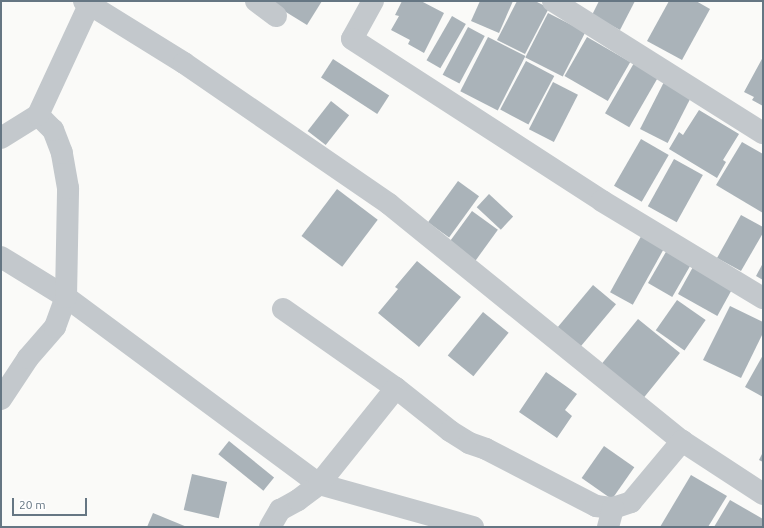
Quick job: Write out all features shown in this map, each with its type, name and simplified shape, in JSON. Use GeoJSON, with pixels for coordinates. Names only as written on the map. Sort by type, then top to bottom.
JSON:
{"type":"FeatureCollection","features":[{"type":"Feature","properties":{"kind":"street"},"geometry":{"type":"LineString","coordinates":[[256,1],[276,16]]}},
{"type":"Feature","properties":{"kind":"street"},"geometry":{"type":"LineString","coordinates":[[373,1],[352,39],[602,201],[763,298]]}},
{"type":"Feature","properties":{"kind":"street"},"geometry":{"type":"LineString","coordinates":[[553,1],[763,133]]}},
{"type":"Feature","properties":{"kind":"street"},"geometry":{"type":"LineString","coordinates":[[1,138],[38,115],[88,2],[184,63],[389,204],[682,441],[763,494]]}},
{"type":"Feature","properties":{"kind":"street"},"geometry":{"type":"LineString","coordinates":[[1,400],[28,358],[55,327],[66,297],[68,188],[62,153],[53,130],[38,115]]}},
{"type":"Feature","properties":{"kind":"street"},"geometry":{"type":"LineString","coordinates":[[1,257],[66,297],[319,484],[473,527]]}},
{"type":"Feature","properties":{"kind":"street"},"geometry":{"type":"LineString","coordinates":[[283,309],[396,388],[450,431],[469,443],[486,449],[596,506],[610,517],[631,502],[682,441]]}},
{"type":"Feature","properties":{"kind":"street"},"geometry":{"type":"LineString","coordinates":[[270,527],[280,510],[298,500],[319,484],[396,388]]}},
{"type":"Feature","properties":{"kind":"building"},"geometry":{"type":"Polygon","coordinates":[[[268,1],[322,1],[307,25],[268,1]]]}},
{"type":"Feature","properties":{"kind":"building"},"geometry":{"type":"Polygon","coordinates":[[[402,1],[421,1],[444,13],[424,53],[408,44],[410,40],[391,30],[399,16],[395,15],[402,1]]]}},
{"type":"Feature","properties":{"kind":"building"},"geometry":{"type":"Polygon","coordinates":[[[480,1],[513,1],[499,33],[471,21],[480,1]]]}},
{"type":"Feature","properties":{"kind":"building"},"geometry":{"type":"Polygon","coordinates":[[[517,1],[535,1],[549,8],[525,54],[497,40],[517,1]]]}},
{"type":"Feature","properties":{"kind":"building"},"geometry":{"type":"Polygon","coordinates":[[[599,1],[635,1],[620,30],[592,15],[599,1]]]}},
{"type":"Feature","properties":{"kind":"building"},"geometry":{"type":"Polygon","coordinates":[[[669,1],[696,1],[710,9],[682,60],[647,41],[669,1]]]}},
{"type":"Feature","properties":{"kind":"building"},"geometry":{"type":"Polygon","coordinates":[[[548,13],[585,32],[563,77],[525,58],[548,13]]]}},
{"type":"Feature","properties":{"kind":"building"},"geometry":{"type":"Polygon","coordinates":[[[452,16],[466,24],[440,68],[426,60],[452,16]]]}},
{"type":"Feature","properties":{"kind":"building"},"geometry":{"type":"Polygon","coordinates":[[[468,27],[485,36],[459,84],[443,75],[468,27]]]}},
{"type":"Feature","properties":{"kind":"building"},"geometry":{"type":"Polygon","coordinates":[[[488,37],[525,56],[498,110],[460,91],[488,37]]]}},
{"type":"Feature","properties":{"kind":"building"},"geometry":{"type":"Polygon","coordinates":[[[587,37],[630,62],[608,101],[564,76],[587,37]]]}},
{"type":"Feature","properties":{"kind":"building"},"geometry":{"type":"Polygon","coordinates":[[[763,57],[763,106],[752,100],[754,97],[744,92],[763,57]]]}},
{"type":"Feature","properties":{"kind":"building"},"geometry":{"type":"Polygon","coordinates":[[[333,59],[389,95],[377,114],[321,77],[333,59]]]}},
{"type":"Feature","properties":{"kind":"building"},"geometry":{"type":"Polygon","coordinates":[[[526,61],[554,76],[528,125],[500,110],[526,61]]]}},
{"type":"Feature","properties":{"kind":"building"},"geometry":{"type":"Polygon","coordinates":[[[634,63],[658,77],[629,127],[605,113],[634,63]]]}},
{"type":"Feature","properties":{"kind":"building"},"geometry":{"type":"Polygon","coordinates":[[[665,80],[693,94],[668,143],[640,129],[665,80]]]}},
{"type":"Feature","properties":{"kind":"building"},"geometry":{"type":"Polygon","coordinates":[[[553,82],[578,95],[554,142],[529,129],[553,82]]]}},
{"type":"Feature","properties":{"kind":"building"},"geometry":{"type":"Polygon","coordinates":[[[331,101],[349,115],[326,145],[308,131],[331,101]]]}},
{"type":"Feature","properties":{"kind":"building"},"geometry":{"type":"Polygon","coordinates":[[[699,110],[739,134],[723,160],[726,162],[717,178],[669,149],[679,132],[683,135],[699,110]]]}},
{"type":"Feature","properties":{"kind":"building"},"geometry":{"type":"Polygon","coordinates":[[[641,139],[669,155],[642,202],[614,186],[641,139]]]}},
{"type":"Feature","properties":{"kind":"building"},"geometry":{"type":"Polygon","coordinates":[[[742,142],[763,154],[763,213],[716,185],[742,142]]]}},
{"type":"Feature","properties":{"kind":"building"},"geometry":{"type":"Polygon","coordinates":[[[674,159],[703,175],[677,222],[648,206],[674,159]]]}},
{"type":"Feature","properties":{"kind":"building"},"geometry":{"type":"Polygon","coordinates":[[[458,181],[479,196],[449,238],[428,222],[458,181]]]}},
{"type":"Feature","properties":{"kind":"building"},"geometry":{"type":"Polygon","coordinates":[[[337,189],[378,220],[342,267],[301,236],[337,189]]]}},
{"type":"Feature","properties":{"kind":"building"},"geometry":{"type":"Polygon","coordinates":[[[489,194],[513,217],[501,230],[477,207],[489,194]]]}},
{"type":"Feature","properties":{"kind":"building"},"geometry":{"type":"Polygon","coordinates":[[[472,211],[498,230],[472,265],[446,247],[472,211]]]}},
{"type":"Feature","properties":{"kind":"building"},"geometry":{"type":"Polygon","coordinates":[[[741,215],[763,227],[763,233],[741,271],[717,258],[741,215]]]}},
{"type":"Feature","properties":{"kind":"building"},"geometry":{"type":"Polygon","coordinates":[[[644,231],[667,244],[633,305],[610,292],[644,231]]]}},
{"type":"Feature","properties":{"kind":"building"},"geometry":{"type":"Polygon","coordinates":[[[667,250],[691,264],[672,297],[648,283],[667,250]]]}},
{"type":"Feature","properties":{"kind":"building"},"geometry":{"type":"Polygon","coordinates":[[[417,261],[461,297],[419,347],[378,313],[398,289],[395,287],[417,261]]]}},
{"type":"Feature","properties":{"kind":"building"},"geometry":{"type":"Polygon","coordinates":[[[763,263],[763,280],[756,276],[763,263]]]}},
{"type":"Feature","properties":{"kind":"building"},"geometry":{"type":"Polygon","coordinates":[[[693,267],[732,289],[717,316],[678,294],[693,267]]]}},
{"type":"Feature","properties":{"kind":"building"},"geometry":{"type":"Polygon","coordinates":[[[593,285],[616,304],[581,346],[558,327],[593,285]]]}},
{"type":"Feature","properties":{"kind":"building"},"geometry":{"type":"Polygon","coordinates":[[[677,300],[706,320],[684,350],[656,330],[677,300]]]}},
{"type":"Feature","properties":{"kind":"building"},"geometry":{"type":"Polygon","coordinates":[[[730,306],[763,322],[763,333],[741,378],[703,360],[730,306]]]}},
{"type":"Feature","properties":{"kind":"building"},"geometry":{"type":"Polygon","coordinates":[[[483,312],[509,333],[473,376],[448,356],[483,312]]]}},
{"type":"Feature","properties":{"kind":"building"},"geometry":{"type":"Polygon","coordinates":[[[638,319],[680,353],[640,403],[598,369],[638,319]]]}},
{"type":"Feature","properties":{"kind":"building"},"geometry":{"type":"Polygon","coordinates":[[[763,355],[763,397],[745,387],[763,355]]]}},
{"type":"Feature","properties":{"kind":"building"},"geometry":{"type":"Polygon","coordinates":[[[546,372],[577,394],[565,410],[572,416],[557,438],[519,412],[546,372]]]}},
{"type":"Feature","properties":{"kind":"building"},"geometry":{"type":"Polygon","coordinates":[[[229,441],[274,478],[263,491],[218,454],[229,441]]]}},
{"type":"Feature","properties":{"kind":"building"},"geometry":{"type":"Polygon","coordinates":[[[604,446],[634,467],[612,499],[582,478],[604,446]]]}},
{"type":"Feature","properties":{"kind":"building"},"geometry":{"type":"Polygon","coordinates":[[[763,452],[763,462],[759,460],[763,452]]]}},
{"type":"Feature","properties":{"kind":"building"},"geometry":{"type":"Polygon","coordinates":[[[192,474],[227,482],[219,518],[184,510],[192,474]]]}},
{"type":"Feature","properties":{"kind":"building"},"geometry":{"type":"Polygon","coordinates":[[[691,475],[727,496],[708,527],[660,527],[691,475]]]}},
{"type":"Feature","properties":{"kind":"building"},"geometry":{"type":"Polygon","coordinates":[[[730,500],[763,519],[763,527],[714,527],[730,500]]]}},
{"type":"Feature","properties":{"kind":"building"},"geometry":{"type":"Polygon","coordinates":[[[153,513],[187,527],[147,527],[153,513]]]}}]}
